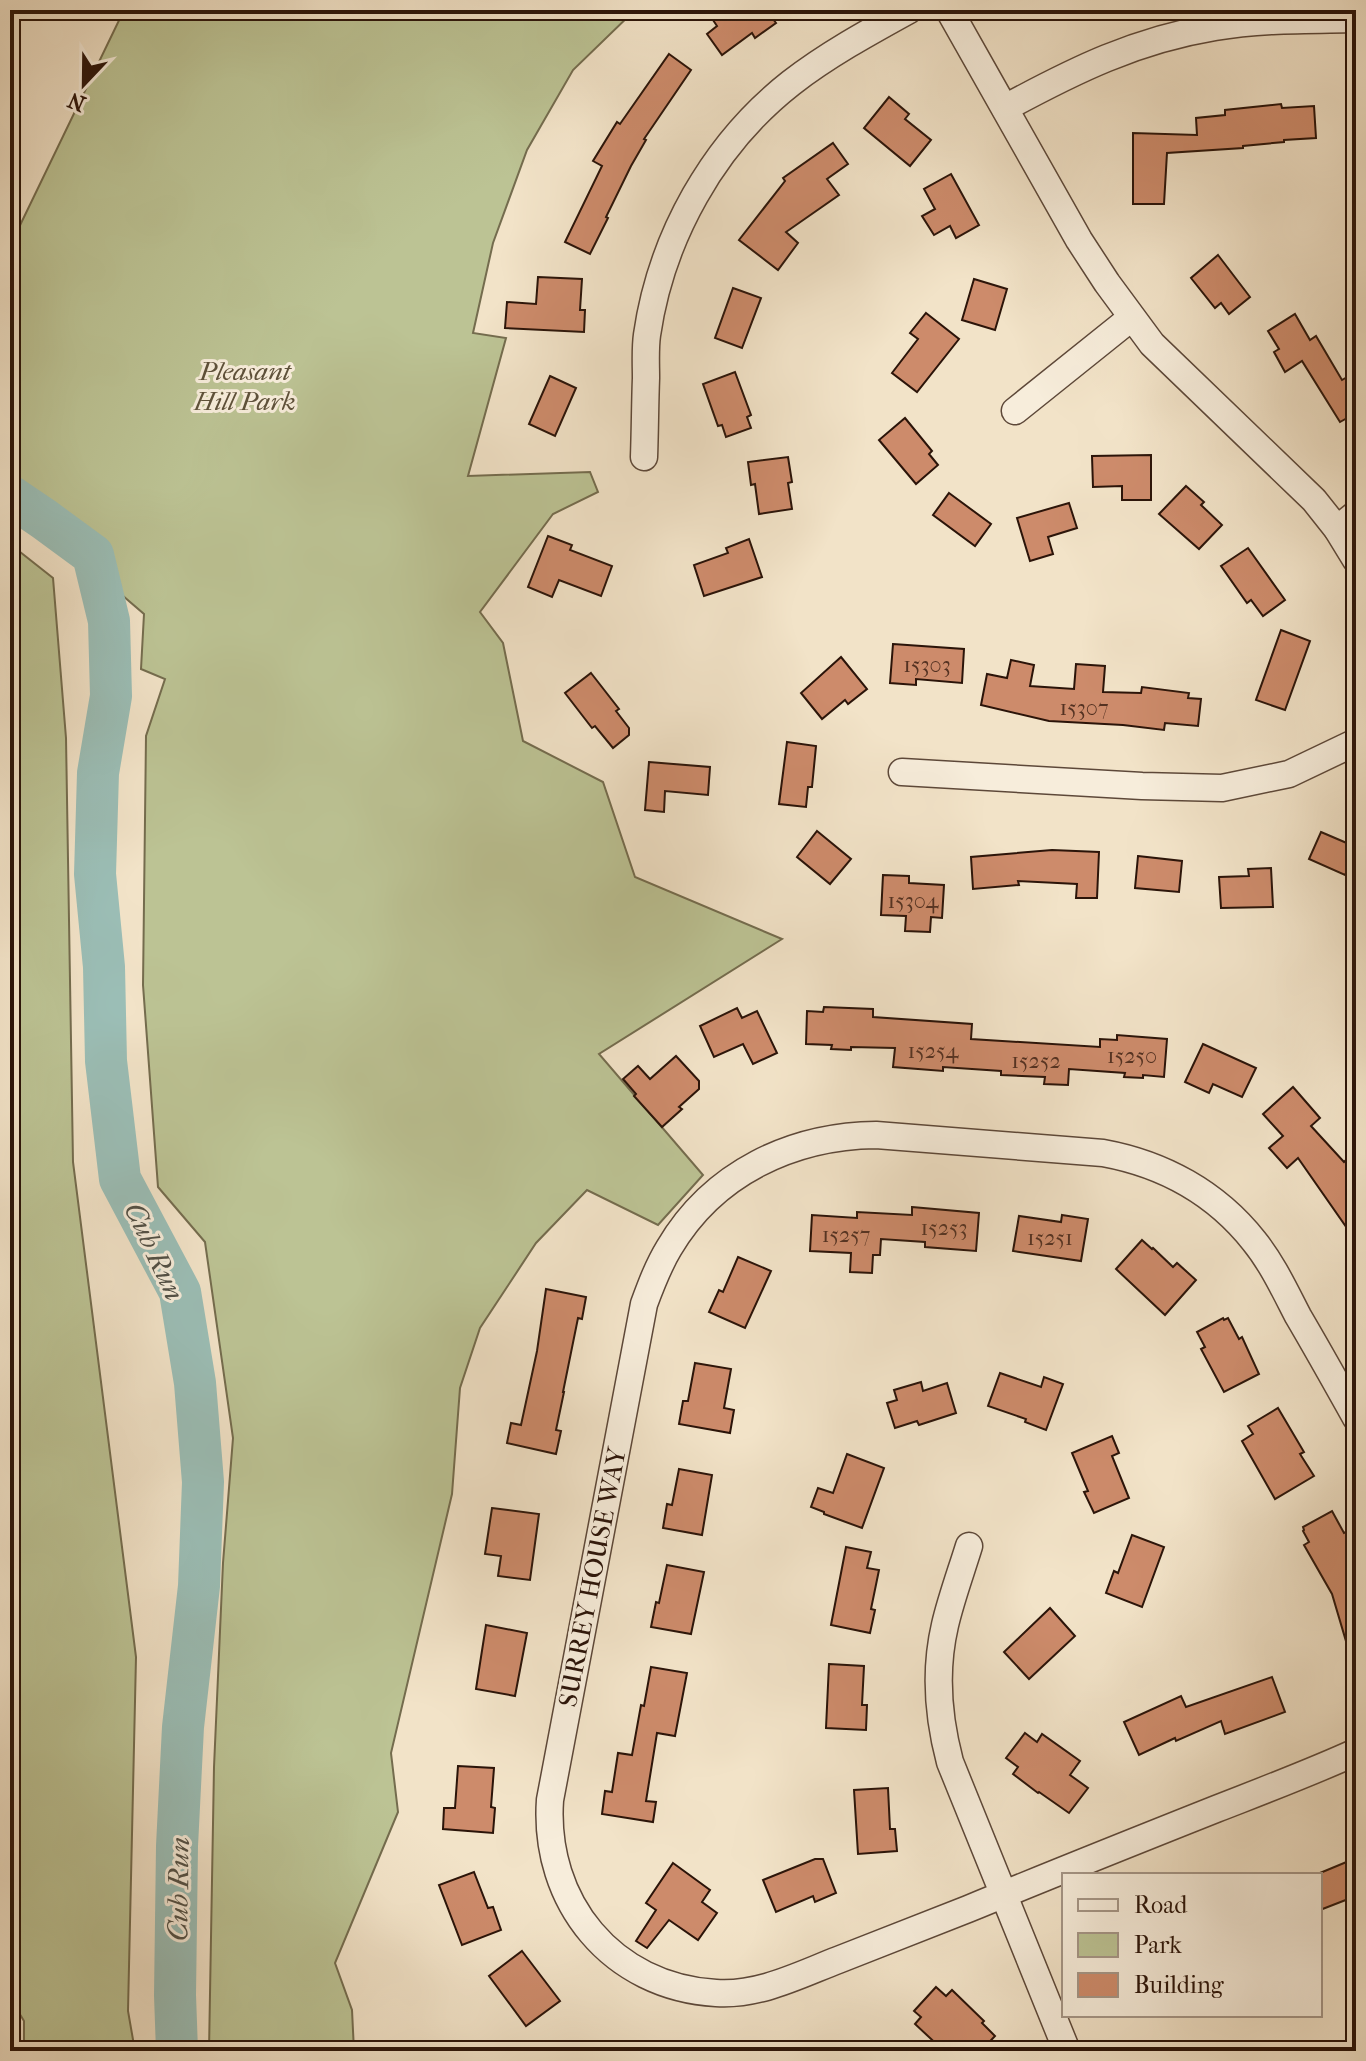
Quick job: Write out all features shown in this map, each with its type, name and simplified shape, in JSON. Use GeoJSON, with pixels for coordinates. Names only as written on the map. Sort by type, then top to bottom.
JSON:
{"type":"FeatureCollection","features":[{"type":"Feature","properties":{"kind":"street"},"geometry":{"type":"LineString","coordinates":[[644,457],[646,339],[653,301],[672,240],[704,180],[742,129],[792,82],[909,10]]}},
{"type":"Feature","properties":{"kind":"street"},"geometry":{"type":"LineString","coordinates":[[949,10],[1079,240],[1131,318],[1152,344],[1314,500],[1346,522],[1356,560]]}},
{"type":"Feature","properties":{"kind":"street"},"geometry":{"type":"LineString","coordinates":[[1005,108],[1075,70],[1171,36],[1218,26],[1356,19]]}},
{"type":"Feature","properties":{"kind":"street"},"geometry":{"type":"LineString","coordinates":[[1015,411],[1131,318]]}},
{"type":"Feature","properties":{"kind":"street"},"geometry":{"type":"LineString","coordinates":[[902,772],[1222,788],[1289,774],[1356,742]]}},
{"type":"Feature","properties":{"kind":"street","name":"SURREY HOUSE WAY"},"geometry":{"type":"LineString","coordinates":[[1356,1418],[1256,1242],[1229,1213],[1186,1181],[1160,1168],[1128,1157],[1103,1153],[876,1135],[850,1136],[796,1146],[764,1160],[738,1175],[690,1218],[656,1272],[644,1304],[550,1800],[551,1843],[554,1863],[572,1906],[592,1934],[611,1953],[658,1981],[678,1987],[716,1993],[746,1992],[780,1983],[1356,1752]]}},
{"type":"Feature","properties":{"kind":"street"},"geometry":{"type":"LineString","coordinates":[[969,1546],[945,1625],[938,1670],[938,1709],[942,1734],[950,1762],[1067,2051]]}},
{"type":"Feature","properties":{"kind":"green space","name":"Pleasant Hill Park"},"geometry":{"type":"Polygon","coordinates":[[[124,10],[635,10],[573,70],[527,150],[493,243],[473,333],[506,338],[468,476],[590,472],[598,492],[553,514],[480,612],[503,643],[523,741],[603,782],[635,877],[782,939],[599,1054],[703,1175],[658,1225],[587,1190],[536,1243],[480,1328],[460,1388],[452,1494],[391,1753],[398,1812],[335,1963],[352,2010],[354,2051],[209,2051],[214,1767],[223,1563],[233,1438],[205,1242],[158,1187],[143,985],[146,736],[165,679],[141,669],[144,614],[10,499],[10,246],[124,10]]]}},
{"type":"Feature","properties":{"kind":"green space"},"geometry":{"type":"Polygon","coordinates":[[[10,544],[53,578],[66,738],[73,1162],[136,1657],[128,2011],[135,2051],[24,2051],[24,2021],[10,1998],[10,544]]]}},
{"type":"Feature","properties":{"kind":"building"},"geometry":{"type":"Polygon","coordinates":[[[726,10],[766,10],[776,23],[755,38],[752,33],[722,55],[707,34],[717,26],[713,20],[726,10]]]}},
{"type":"Feature","properties":{"kind":"building"},"geometry":{"type":"Polygon","coordinates":[[[669,54],[691,70],[644,139],[590,254],[565,242],[602,166],[593,161],[617,122],[620,124],[669,54]]]}},
{"type":"Feature","properties":{"kind":"building"},"geometry":{"type":"Polygon","coordinates":[[[889,97],[909,114],[905,119],[931,140],[910,166],[864,128],[889,97]]]}},
{"type":"Feature","properties":{"kind":"building"},"geometry":{"type":"Polygon","coordinates":[[[1281,104],[1282,108],[1314,106],[1316,138],[1243,148],[1167,153],[1164,204],[1133,204],[1133,133],[1197,135],[1196,118],[1225,115],[1225,110],[1281,104]]]}},
{"type":"Feature","properties":{"kind":"building"},"geometry":{"type":"Polygon","coordinates":[[[833,143],[848,164],[827,179],[839,195],[786,232],[798,243],[778,270],[739,240],[785,181],[783,178],[833,143]]]}},
{"type":"Feature","properties":{"kind":"building"},"geometry":{"type":"Polygon","coordinates":[[[951,174],[979,225],[956,238],[950,226],[934,235],[922,216],[935,209],[924,189],[951,174]]]}},
{"type":"Feature","properties":{"kind":"building"},"geometry":{"type":"Polygon","coordinates":[[[1218,255],[1250,297],[1229,314],[1221,303],[1215,308],[1191,278],[1218,255]]]}},
{"type":"Feature","properties":{"kind":"building"},"geometry":{"type":"Polygon","coordinates":[[[538,277],[582,279],[580,310],[585,310],[584,332],[505,328],[507,302],[536,304],[538,277]]]}},
{"type":"Feature","properties":{"kind":"building"},"geometry":{"type":"Polygon","coordinates":[[[974,279],[1007,289],[995,330],[962,320],[974,279]]]}},
{"type":"Feature","properties":{"kind":"building"},"geometry":{"type":"Polygon","coordinates":[[[733,288],[761,298],[742,348],[715,338],[733,288]]]}},
{"type":"Feature","properties":{"kind":"building"},"geometry":{"type":"Polygon","coordinates":[[[926,313],[959,339],[917,392],[892,373],[918,339],[910,333],[926,313]]]}},
{"type":"Feature","properties":{"kind":"building"},"geometry":{"type":"Polygon","coordinates":[[[1295,314],[1310,340],[1316,336],[1342,380],[1356,372],[1356,413],[1340,422],[1302,361],[1285,372],[1274,352],[1279,349],[1268,331],[1295,314]]]}},
{"type":"Feature","properties":{"kind":"building"},"geometry":{"type":"Polygon","coordinates":[[[735,372],[751,415],[747,417],[751,428],[726,437],[722,425],[718,426],[703,384],[735,372]]]}},
{"type":"Feature","properties":{"kind":"building"},"geometry":{"type":"Polygon","coordinates":[[[550,376],[576,388],[555,436],[529,424],[550,376]]]}},
{"type":"Feature","properties":{"kind":"building"},"geometry":{"type":"Polygon","coordinates":[[[905,418],[932,451],[929,454],[938,465],[916,484],[879,440],[905,418]]]}},
{"type":"Feature","properties":{"kind":"building"},"geometry":{"type":"Polygon","coordinates":[[[1151,455],[1151,500],[1122,500],[1122,486],[1093,487],[1092,456],[1151,455]]]}},
{"type":"Feature","properties":{"kind":"building"},"geometry":{"type":"Polygon","coordinates":[[[788,457],[792,509],[759,514],[748,462],[788,457]]]}},
{"type":"Feature","properties":{"kind":"building"},"geometry":{"type":"Polygon","coordinates":[[[1186,486],[1222,525],[1199,549],[1159,514],[1186,486]]]}},
{"type":"Feature","properties":{"kind":"building"},"geometry":{"type":"Polygon","coordinates":[[[949,493],[991,524],[975,546],[933,515],[949,493]]]}},
{"type":"Feature","properties":{"kind":"building"},"geometry":{"type":"Polygon","coordinates":[[[1069,503],[1077,528],[1048,537],[1053,554],[1030,561],[1017,518],[1069,503]]]}},
{"type":"Feature","properties":{"kind":"building"},"geometry":{"type":"Polygon","coordinates":[[[548,536],[572,545],[570,550],[612,566],[601,596],[559,580],[552,597],[528,587],[548,536]]]}},
{"type":"Feature","properties":{"kind":"building"},"geometry":{"type":"Polygon","coordinates":[[[749,539],[762,577],[704,596],[694,565],[728,553],[726,548],[749,539]]]}},
{"type":"Feature","properties":{"kind":"building"},"geometry":{"type":"Polygon","coordinates":[[[1248,548],[1285,600],[1263,616],[1251,600],[1247,603],[1221,566],[1248,548]]]}},
{"type":"Feature","properties":{"kind":"building"},"geometry":{"type":"Polygon","coordinates":[[[1281,630],[1310,641],[1285,710],[1256,700],[1281,630]]]}},
{"type":"Feature","properties":{"kind":"building"},"geometry":{"type":"Polygon","coordinates":[[[893,644],[964,649],[962,683],[916,679],[916,685],[890,683],[893,644]]]}},
{"type":"Feature","properties":{"kind":"building"},"geometry":{"type":"Polygon","coordinates":[[[841,657],[867,689],[848,704],[845,700],[822,719],[801,693],[841,657]]]}},
{"type":"Feature","properties":{"kind":"building"},"geometry":{"type":"Polygon","coordinates":[[[1011,660],[1034,665],[1030,686],[1074,689],[1076,664],[1105,666],[1103,692],[1141,693],[1142,687],[1189,693],[1188,698],[1201,699],[1198,726],[1165,723],[1164,730],[1049,721],[981,705],[987,674],[1007,678],[1011,660]]]}},
{"type":"Feature","properties":{"kind":"building"},"geometry":{"type":"Polygon","coordinates":[[[591,673],[619,709],[616,711],[629,728],[629,735],[613,748],[595,726],[592,728],[565,693],[591,673]]]}},
{"type":"Feature","properties":{"kind":"building"},"geometry":{"type":"Polygon","coordinates":[[[787,742],[816,746],[812,787],[808,787],[806,807],[779,804],[787,742]]]}},
{"type":"Feature","properties":{"kind":"building"},"geometry":{"type":"Polygon","coordinates":[[[649,762],[710,767],[708,795],[665,791],[664,812],[645,810],[649,762]]]}},
{"type":"Feature","properties":{"kind":"building"},"geometry":{"type":"Polygon","coordinates":[[[817,831],[851,859],[830,884],[797,857],[817,831]]]}},
{"type":"Feature","properties":{"kind":"building"},"geometry":{"type":"Polygon","coordinates":[[[1321,832],[1356,847],[1356,877],[1309,859],[1321,832]]]}},
{"type":"Feature","properties":{"kind":"building"},"geometry":{"type":"Polygon","coordinates":[[[1052,850],[1099,852],[1097,898],[1076,898],[1077,884],[1018,881],[1019,885],[973,889],[971,857],[1052,850]]]}},
{"type":"Feature","properties":{"kind":"building"},"geometry":{"type":"Polygon","coordinates":[[[1138,856],[1182,861],[1179,892],[1135,888],[1138,856]]]}},
{"type":"Feature","properties":{"kind":"building"},"geometry":{"type":"Polygon","coordinates":[[[1271,868],[1273,907],[1221,908],[1219,877],[1249,876],[1248,869],[1271,868]]]}},
{"type":"Feature","properties":{"kind":"building"},"geometry":{"type":"Polygon","coordinates":[[[883,875],[909,876],[909,883],[944,885],[942,918],[931,917],[930,932],[905,931],[906,916],[881,915],[883,875]]]}},
{"type":"Feature","properties":{"kind":"building"},"geometry":{"type":"Polygon","coordinates":[[[824,1007],[873,1009],[873,1017],[972,1024],[971,1039],[1100,1047],[1100,1039],[1117,1040],[1117,1035],[1167,1039],[1164,1077],[1124,1077],[1125,1073],[1069,1069],[1068,1085],[1044,1084],[1045,1077],[1001,1075],[1001,1071],[893,1067],[895,1048],[851,1047],[851,1050],[831,1049],[832,1045],[806,1044],[807,1011],[823,1012],[824,1007]]]}},
{"type":"Feature","properties":{"kind":"building"},"geometry":{"type":"Polygon","coordinates":[[[737,1008],[742,1018],[757,1011],[777,1053],[753,1064],[743,1044],[714,1057],[700,1026],[737,1008]]]}},
{"type":"Feature","properties":{"kind":"building"},"geometry":{"type":"Polygon","coordinates":[[[1203,1044],[1256,1068],[1242,1097],[1213,1084],[1209,1093],[1185,1082],[1203,1044]]]}},
{"type":"Feature","properties":{"kind":"building"},"geometry":{"type":"Polygon","coordinates":[[[676,1056],[699,1081],[699,1089],[662,1127],[623,1079],[638,1066],[650,1079],[676,1056]]]}},
{"type":"Feature","properties":{"kind":"building"},"geometry":{"type":"Polygon","coordinates":[[[1293,1087],[1320,1118],[1311,1126],[1344,1162],[1348,1158],[1356,1169],[1356,1241],[1298,1158],[1287,1168],[1269,1148],[1283,1136],[1263,1114],[1293,1087]]]}},
{"type":"Feature","properties":{"kind":"building"},"geometry":{"type":"Polygon","coordinates":[[[912,1207],[979,1213],[976,1251],[925,1247],[925,1242],[881,1239],[880,1255],[873,1255],[872,1273],[850,1272],[851,1253],[810,1251],[812,1215],[857,1218],[857,1212],[912,1215],[912,1207]]]}},
{"type":"Feature","properties":{"kind":"building"},"geometry":{"type":"Polygon","coordinates":[[[1062,1215],[1088,1219],[1081,1261],[1013,1251],[1019,1216],[1061,1222],[1062,1215]]]}},
{"type":"Feature","properties":{"kind":"building"},"geometry":{"type":"Polygon","coordinates":[[[1142,1240],[1173,1267],[1177,1263],[1196,1280],[1165,1315],[1116,1269],[1142,1240]]]}},
{"type":"Feature","properties":{"kind":"building"},"geometry":{"type":"Polygon","coordinates":[[[738,1257],[771,1271],[745,1328],[709,1312],[719,1290],[723,1292],[738,1257]]]}},
{"type":"Feature","properties":{"kind":"building"},"geometry":{"type":"Polygon","coordinates":[[[546,1289],[586,1297],[582,1319],[578,1318],[563,1392],[556,1430],[561,1431],[556,1454],[507,1443],[511,1423],[521,1425],[546,1289]]]}},
{"type":"Feature","properties":{"kind":"building"},"geometry":{"type":"Polygon","coordinates":[[[1228,1318],[1239,1339],[1242,1337],[1259,1374],[1224,1392],[1201,1349],[1205,1347],[1197,1332],[1228,1318]]]}},
{"type":"Feature","properties":{"kind":"building"},"geometry":{"type":"Polygon","coordinates":[[[695,1363],[731,1369],[724,1408],[734,1410],[730,1433],[679,1424],[683,1401],[688,1401],[695,1363]]]}},
{"type":"Feature","properties":{"kind":"building"},"geometry":{"type":"Polygon","coordinates":[[[1000,1373],[1041,1387],[1044,1377],[1063,1384],[1046,1430],[1025,1422],[1026,1419],[988,1406],[1000,1373]]]}},
{"type":"Feature","properties":{"kind":"building"},"geometry":{"type":"Polygon","coordinates":[[[921,1382],[923,1391],[947,1383],[956,1413],[919,1425],[917,1421],[895,1428],[887,1403],[897,1400],[894,1390],[921,1382]]]}},
{"type":"Feature","properties":{"kind":"building"},"geometry":{"type":"Polygon","coordinates":[[[1278,1408],[1314,1476],[1275,1499],[1242,1441],[1253,1434],[1248,1426],[1278,1408]]]}},
{"type":"Feature","properties":{"kind":"building"},"geometry":{"type":"Polygon","coordinates":[[[1112,1436],[1119,1453],[1112,1456],[1129,1498],[1094,1513],[1072,1453],[1112,1436]]]}},
{"type":"Feature","properties":{"kind":"building"},"geometry":{"type":"Polygon","coordinates":[[[847,1454],[884,1468],[862,1528],[811,1507],[818,1488],[833,1493],[847,1454]]]}},
{"type":"Feature","properties":{"kind":"building"},"geometry":{"type":"Polygon","coordinates":[[[679,1469],[712,1475],[702,1535],[663,1528],[667,1504],[672,1505],[679,1469]]]}},
{"type":"Feature","properties":{"kind":"building"},"geometry":{"type":"Polygon","coordinates":[[[492,1508],[539,1514],[530,1580],[498,1576],[501,1556],[485,1554],[492,1508]]]}},
{"type":"Feature","properties":{"kind":"building"},"geometry":{"type":"Polygon","coordinates":[[[1332,1511],[1356,1547],[1356,1657],[1351,1658],[1332,1594],[1304,1545],[1309,1542],[1303,1527],[1332,1511]]]}},
{"type":"Feature","properties":{"kind":"building"},"geometry":{"type":"Polygon","coordinates":[[[1132,1535],[1164,1547],[1142,1607],[1106,1593],[1114,1571],[1118,1573],[1132,1535]]]}},
{"type":"Feature","properties":{"kind":"building"},"geometry":{"type":"Polygon","coordinates":[[[846,1547],[871,1552],[867,1568],[879,1570],[871,1609],[875,1610],[870,1633],[831,1625],[846,1547]]]}},
{"type":"Feature","properties":{"kind":"building"},"geometry":{"type":"Polygon","coordinates":[[[667,1565],[704,1572],[691,1634],[651,1627],[667,1565]]]}},
{"type":"Feature","properties":{"kind":"building"},"geometry":{"type":"Polygon","coordinates":[[[1050,1608],[1075,1636],[1029,1679],[1004,1652],[1050,1608]]]}},
{"type":"Feature","properties":{"kind":"building"},"geometry":{"type":"Polygon","coordinates":[[[486,1625],[527,1633],[515,1696],[476,1689],[486,1625]]]}},
{"type":"Feature","properties":{"kind":"building"},"geometry":{"type":"Polygon","coordinates":[[[829,1664],[864,1666],[862,1705],[867,1705],[866,1730],[826,1728],[829,1664]]]}},
{"type":"Feature","properties":{"kind":"building"},"geometry":{"type":"Polygon","coordinates":[[[651,1667],[687,1673],[675,1736],[657,1733],[646,1801],[656,1802],[653,1822],[602,1814],[605,1791],[612,1792],[618,1753],[632,1755],[651,1667]]]}},
{"type":"Feature","properties":{"kind":"building"},"geometry":{"type":"Polygon","coordinates":[[[1272,1677],[1285,1712],[1225,1734],[1221,1721],[1139,1755],[1124,1722],[1181,1696],[1186,1707],[1272,1677]]]}},
{"type":"Feature","properties":{"kind":"building"},"geometry":{"type":"Polygon","coordinates":[[[1025,1733],[1037,1742],[1042,1734],[1080,1761],[1070,1775],[1088,1788],[1069,1813],[1013,1774],[1018,1767],[1006,1758],[1025,1733]]]}},
{"type":"Feature","properties":{"kind":"building"},"geometry":{"type":"Polygon","coordinates":[[[458,1766],[494,1768],[493,1833],[443,1829],[444,1808],[455,1808],[458,1766]]]}},
{"type":"Feature","properties":{"kind":"building"},"geometry":{"type":"Polygon","coordinates":[[[888,1788],[890,1829],[895,1829],[897,1851],[858,1854],[854,1790],[888,1788]]]}},
{"type":"Feature","properties":{"kind":"building"},"geometry":{"type":"Polygon","coordinates":[[[1356,1858],[1356,1896],[1322,1909],[1320,1873],[1356,1858]]]}},
{"type":"Feature","properties":{"kind":"building"},"geometry":{"type":"Polygon","coordinates":[[[815,1859],[823,1859],[836,1893],[815,1902],[813,1896],[776,1912],[763,1880],[815,1859]]]}},
{"type":"Feature","properties":{"kind":"building"},"geometry":{"type":"Polygon","coordinates":[[[673,1863],[710,1890],[702,1902],[717,1913],[698,1940],[669,1920],[647,1948],[636,1941],[656,1910],[646,1903],[673,1863]]]}},
{"type":"Feature","properties":{"kind":"building"},"geometry":{"type":"Polygon","coordinates":[[[474,1872],[488,1908],[493,1907],[501,1930],[462,1945],[439,1885],[474,1872]]]}},
{"type":"Feature","properties":{"kind":"building"},"geometry":{"type":"Polygon","coordinates":[[[522,1951],[560,2001],[526,2026],[489,1976],[522,1951]]]}},
{"type":"Feature","properties":{"kind":"building"},"geometry":{"type":"Polygon","coordinates":[[[936,1987],[946,1996],[952,1990],[995,2036],[981,2051],[966,2051],[956,2043],[949,2051],[944,2051],[915,2024],[921,2017],[914,2011],[936,1987]]]}},
{"type":"Feature","properties":{"kind":"waterway","name":"Cub Run"},"geometry":{"type":"LineString","coordinates":[[10,496],[93,555],[109,621],[111,696],[98,773],[95,874],[104,967],[106,1061],[120,1179],[180,1292],[195,1383],[203,1482],[199,1586],[183,1727],[177,1846],[177,2051]]}}]}
